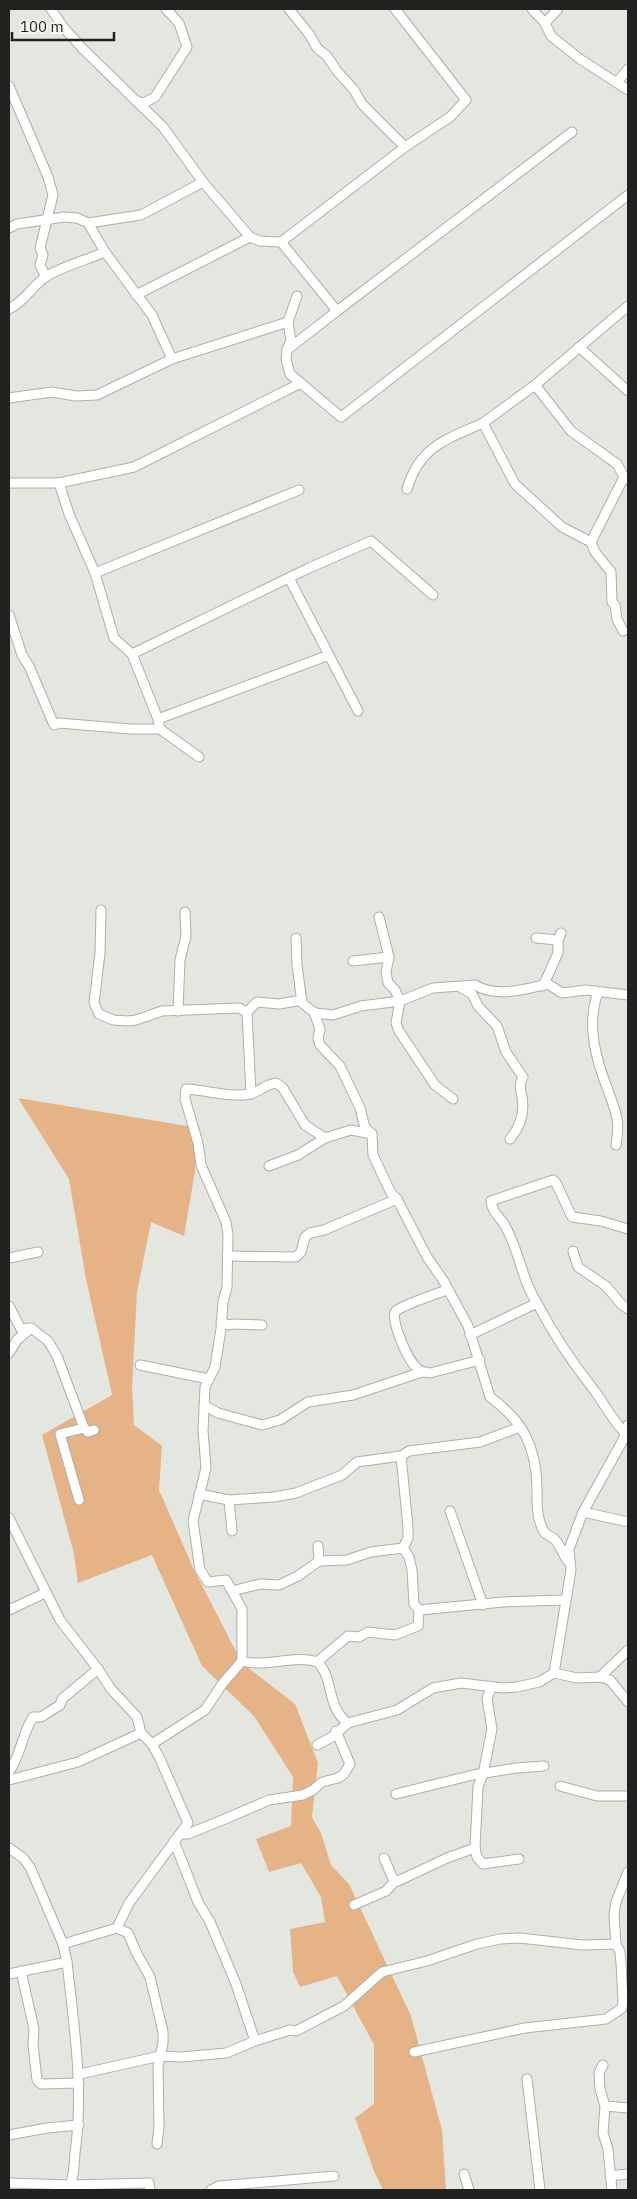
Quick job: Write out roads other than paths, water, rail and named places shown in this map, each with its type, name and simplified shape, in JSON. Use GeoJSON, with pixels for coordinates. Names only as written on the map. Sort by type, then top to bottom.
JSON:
{"type":"FeatureCollection","features":[{"type":"Feature","properties":{"kind":"street"},"geometry":{"type":"LineString","coordinates":[[51,9],[64,28],[84,50],[163,127],[203,182],[250,237],[260,241],[281,242],[405,148],[450,117],[466,100],[396,9]]}},
{"type":"Feature","properties":{"kind":"street"},"geometry":{"type":"LineString","coordinates":[[136,101],[144,103],[155,97],[187,47],[179,23],[166,9]]}},
{"type":"Feature","properties":{"kind":"street"},"geometry":{"type":"LineString","coordinates":[[289,9],[309,34],[317,48],[327,56],[354,90],[362,104],[405,148]]}},
{"type":"Feature","properties":{"kind":"street"},"geometry":{"type":"LineString","coordinates":[[532,9],[544,23],[551,36],[580,59],[628,90]]}},
{"type":"Feature","properties":{"kind":"street"},"geometry":{"type":"LineString","coordinates":[[544,23],[558,9]]}},
{"type":"Feature","properties":{"kind":"street"},"geometry":{"type":"LineString","coordinates":[[616,82],[628,69]]}},
{"type":"Feature","properties":{"kind":"street"},"geometry":{"type":"LineString","coordinates":[[9,86],[48,176],[53,195],[45,220],[40,248],[43,255],[40,265],[46,277]]}},
{"type":"Feature","properties":{"kind":"street"},"geometry":{"type":"LineString","coordinates":[[287,350],[572,132]]}},
{"type":"Feature","properties":{"kind":"street"},"geometry":{"type":"LineString","coordinates":[[9,228],[18,224],[64,216],[77,218],[88,223],[141,215],[203,182]]}},
{"type":"Feature","properties":{"kind":"street"},"geometry":{"type":"LineString","coordinates":[[297,296],[288,322],[291,340],[286,359],[290,374],[299,384],[341,417],[628,195]]}},
{"type":"Feature","properties":{"kind":"street"},"geometry":{"type":"LineString","coordinates":[[88,223],[106,252],[152,315],[172,359]]}},
{"type":"Feature","properties":{"kind":"street"},"geometry":{"type":"LineString","coordinates":[[136,295],[250,237]]}},
{"type":"Feature","properties":{"kind":"street"},"geometry":{"type":"LineString","coordinates":[[281,242],[337,311]]}},
{"type":"Feature","properties":{"kind":"street"},"geometry":{"type":"LineString","coordinates":[[9,310],[30,294],[35,286],[46,277],[106,252]]}},
{"type":"Feature","properties":{"kind":"street"},"geometry":{"type":"LineString","coordinates":[[406,489],[412,471],[418,461],[430,449],[483,423],[535,386],[628,306]]}},
{"type":"Feature","properties":{"kind":"street"},"geometry":{"type":"LineString","coordinates":[[9,398],[52,392],[76,396],[97,395],[172,359],[288,322]]}},
{"type":"Feature","properties":{"kind":"street"},"geometry":{"type":"LineString","coordinates":[[579,347],[628,391]]}},
{"type":"Feature","properties":{"kind":"street"},"geometry":{"type":"LineString","coordinates":[[9,483],[59,482],[134,467],[299,384]]}},
{"type":"Feature","properties":{"kind":"street"},"geometry":{"type":"LineString","coordinates":[[535,386],[571,431],[617,464],[626,478],[591,542]]}},
{"type":"Feature","properties":{"kind":"street"},"geometry":{"type":"LineString","coordinates":[[483,423],[515,484],[562,527],[591,542],[595,552],[611,572],[612,602],[615,605],[617,619],[623,631]]}},
{"type":"Feature","properties":{"kind":"street"},"geometry":{"type":"LineString","coordinates":[[59,482],[70,514],[95,573],[114,638],[132,654],[159,724],[199,757]]}},
{"type":"Feature","properties":{"kind":"street"},"geometry":{"type":"LineString","coordinates":[[95,573],[299,490]]}},
{"type":"Feature","properties":{"kind":"street"},"geometry":{"type":"LineString","coordinates":[[132,654],[289,578],[371,541],[434,595]]}},
{"type":"Feature","properties":{"kind":"street"},"geometry":{"type":"LineString","coordinates":[[289,578],[358,711]]}},
{"type":"Feature","properties":{"kind":"street"},"geometry":{"type":"LineString","coordinates":[[9,615],[22,654],[54,725],[59,723],[130,729],[159,724],[329,655]]}},
{"type":"Feature","properties":{"kind":"street"},"geometry":{"type":"LineString","coordinates":[[101,910],[100,953],[94,1003],[96,1010],[106,1018],[128,1021],[162,1012],[239,1008],[247,1012]]}},
{"type":"Feature","properties":{"kind":"street"},"geometry":{"type":"LineString","coordinates":[[178,1011],[180,960],[186,936],[185,912]]}},
{"type":"Feature","properties":{"kind":"street"},"geometry":{"type":"LineString","coordinates":[[379,917],[389,957],[386,972],[388,983],[395,990],[400,1001],[396,1023],[399,1031],[435,1085],[453,1099]]}},
{"type":"Feature","properties":{"kind":"street"},"geometry":{"type":"LineString","coordinates":[[536,938],[559,936],[558,953],[543,986]]}},
{"type":"Feature","properties":{"kind":"street"},"geometry":{"type":"LineString","coordinates":[[296,938],[297,966],[302,1003],[314,1012],[333,1015],[362,1006],[400,1001],[434,988],[480,988],[505,992],[528,990],[545,984],[551,985],[560,992],[565,993],[582,990],[628,996]]}},
{"type":"Feature","properties":{"kind":"street"},"geometry":{"type":"LineString","coordinates":[[353,961],[389,957]]}},
{"type":"Feature","properties":{"kind":"street"},"geometry":{"type":"LineString","coordinates":[[473,989],[478,1006],[500,1032],[506,1052],[523,1077],[519,1084],[522,1098],[521,1124],[510,1139]]}},
{"type":"Feature","properties":{"kind":"street"},"geometry":{"type":"LineString","coordinates":[[598,992],[593,1007],[591,1023],[593,1041],[609,1093],[616,1108],[619,1128],[616,1145]]}},
{"type":"Feature","properties":{"kind":"street"},"geometry":{"type":"LineString","coordinates":[[251,1094],[247,1012],[257,1002],[279,1004],[302,1000]]}},
{"type":"Feature","properties":{"kind":"street"},"geometry":{"type":"LineString","coordinates":[[314,1012],[320,1029],[318,1038],[320,1044],[340,1066],[360,1108],[366,1128],[372,1134],[374,1155],[391,1193],[397,1199],[427,1258],[464,1319],[480,1360],[483,1379],[490,1396],[520,1427],[527,1437],[536,1464],[536,1512],[544,1531],[556,1541],[565,1559],[570,1563]]}},
{"type":"Feature","properties":{"kind":"street"},"geometry":{"type":"LineString","coordinates":[[152,1744],[205,1710],[223,1683],[242,1661],[242,1609],[226,1580],[208,1582],[200,1570],[193,1521],[206,1468],[203,1431],[205,1388],[214,1367],[227,1287],[228,1235],[226,1222],[201,1164],[198,1143],[185,1093],[186,1089],[219,1094],[251,1094],[270,1084],[280,1084],[305,1125],[325,1138]]}},
{"type":"Feature","properties":{"kind":"street"},"geometry":{"type":"LineString","coordinates":[[269,1166],[298,1155],[325,1138],[351,1130],[372,1134]]}},
{"type":"Feature","properties":{"kind":"street"},"geometry":{"type":"LineString","coordinates":[[554,1673],[564,1619],[570,1549],[583,1512],[626,1435],[615,1423],[552,1333],[537,1303],[528,1290],[525,1276],[508,1232],[493,1210],[491,1200],[553,1180],[572,1217],[602,1221],[628,1229]]}},
{"type":"Feature","properties":{"kind":"street"},"geometry":{"type":"LineString","coordinates":[[227,1256],[296,1257],[301,1252],[305,1237],[310,1233],[324,1230],[397,1199]]}},
{"type":"Feature","properties":{"kind":"street"},"geometry":{"type":"LineString","coordinates":[[573,1251],[578,1267],[606,1286],[622,1305],[628,1309]]}},
{"type":"Feature","properties":{"kind":"street"},"geometry":{"type":"LineString","coordinates":[[9,1258],[38,1252]]}},
{"type":"Feature","properties":{"kind":"street"},"geometry":{"type":"LineString","coordinates":[[422,1372],[414,1364],[395,1328],[393,1316],[403,1306],[447,1290]]}},
{"type":"Feature","properties":{"kind":"street"},"geometry":{"type":"LineString","coordinates":[[470,1335],[537,1303]]}},
{"type":"Feature","properties":{"kind":"street"},"geometry":{"type":"LineString","coordinates":[[9,1306],[21,1329],[31,1328],[48,1341],[56,1356],[84,1428],[88,1432],[94,1430]]}},
{"type":"Feature","properties":{"kind":"street"},"geometry":{"type":"LineString","coordinates":[[221,1322],[229,1325],[262,1325]]}},
{"type":"Feature","properties":{"kind":"street"},"geometry":{"type":"LineString","coordinates":[[9,1352],[17,1340],[31,1328]]}},
{"type":"Feature","properties":{"kind":"street"},"geometry":{"type":"LineString","coordinates":[[204,1405],[218,1413],[262,1425],[280,1420],[308,1402],[353,1395],[422,1372],[430,1373],[480,1360]]}},
{"type":"Feature","properties":{"kind":"street"},"geometry":{"type":"LineString","coordinates":[[140,1365],[208,1379]]}},
{"type":"Feature","properties":{"kind":"street"},"geometry":{"type":"LineString","coordinates":[[199,1494],[229,1500],[274,1497],[296,1493],[342,1475],[357,1462],[400,1456],[417,1450],[480,1442],[520,1427]]}},
{"type":"Feature","properties":{"kind":"street"},"geometry":{"type":"LineString","coordinates":[[79,1500],[60,1434],[84,1428]]}},
{"type":"Feature","properties":{"kind":"street"},"geometry":{"type":"LineString","coordinates":[[400,1456],[408,1527],[408,1538],[403,1548]]}},
{"type":"Feature","properties":{"kind":"street"},"geometry":{"type":"LineString","coordinates":[[229,1500],[232,1531]]}},
{"type":"Feature","properties":{"kind":"street"},"geometry":{"type":"LineString","coordinates":[[450,1511],[483,1605]]}},
{"type":"Feature","properties":{"kind":"street"},"geometry":{"type":"LineString","coordinates":[[583,1512],[628,1522]]}},
{"type":"Feature","properties":{"kind":"street"},"geometry":{"type":"LineString","coordinates":[[9,1518],[60,1620],[110,1689],[137,1717],[141,1733],[152,1744],[172,1784],[188,1823],[129,1903],[117,1928]]}},
{"type":"Feature","properties":{"kind":"street"},"geometry":{"type":"LineString","coordinates":[[318,1546],[319,1561]]}},
{"type":"Feature","properties":{"kind":"street"},"geometry":{"type":"LineString","coordinates":[[232,1591],[260,1584],[279,1585],[298,1576],[319,1561],[347,1560],[371,1552],[403,1548]]}},
{"type":"Feature","properties":{"kind":"street"},"geometry":{"type":"LineString","coordinates":[[242,1661],[266,1664],[289,1661],[318,1662],[348,1636],[359,1637],[368,1632],[395,1635],[418,1626],[419,1610],[414,1604],[409,1557],[403,1548]]}},
{"type":"Feature","properties":{"kind":"street"},"geometry":{"type":"LineString","coordinates":[[9,1610],[45,1593]]}},
{"type":"Feature","properties":{"kind":"street"},"geometry":{"type":"LineString","coordinates":[[419,1610],[504,1602],[565,1600]]}},
{"type":"Feature","properties":{"kind":"street"},"geometry":{"type":"LineString","coordinates":[[600,1677],[628,1650]]}},
{"type":"Feature","properties":{"kind":"street"},"geometry":{"type":"LineString","coordinates":[[318,1662],[323,1669],[330,1696],[339,1715],[348,1722]]}},
{"type":"Feature","properties":{"kind":"street"},"geometry":{"type":"LineString","coordinates":[[9,1772],[18,1755],[26,1727],[34,1717],[41,1716],[60,1705],[62,1699],[98,1670]]}},
{"type":"Feature","properties":{"kind":"street"},"geometry":{"type":"LineString","coordinates":[[318,1744],[326,1742],[348,1722],[397,1710],[433,1688],[461,1683],[491,1687],[517,1687],[539,1682],[554,1673],[577,1678],[600,1677],[610,1680],[628,1702]]}},
{"type":"Feature","properties":{"kind":"street"},"geometry":{"type":"LineString","coordinates":[[491,1687],[488,1698],[492,1730],[483,1774],[478,1787],[475,1848],[477,1857],[483,1864],[519,1858]]}},
{"type":"Feature","properties":{"kind":"street"},"geometry":{"type":"LineString","coordinates":[[177,1837],[269,1800],[303,1795],[313,1790],[322,1782],[338,1778],[344,1774],[350,1764],[336,1731]]}},
{"type":"Feature","properties":{"kind":"street"},"geometry":{"type":"LineString","coordinates":[[9,1780],[78,1762],[141,1733]]}},
{"type":"Feature","properties":{"kind":"street"},"geometry":{"type":"LineString","coordinates":[[396,1794],[473,1775],[516,1768],[544,1766]]}},
{"type":"Feature","properties":{"kind":"street"},"geometry":{"type":"LineString","coordinates":[[560,1786],[597,1796],[628,1796]]}},
{"type":"Feature","properties":{"kind":"street"},"geometry":{"type":"LineString","coordinates":[[177,1837],[198,1902],[210,1922],[236,1984],[255,2040]]}},
{"type":"Feature","properties":{"kind":"street"},"geometry":{"type":"LineString","coordinates":[[9,1848],[23,1858],[30,1867],[63,1944],[67,1962],[79,2078],[79,2125],[69,2187]]}},
{"type":"Feature","properties":{"kind":"street"},"geometry":{"type":"LineString","coordinates":[[354,1904],[386,1891],[395,1881],[401,1881],[430,1865],[475,1848]]}},
{"type":"Feature","properties":{"kind":"street"},"geometry":{"type":"LineString","coordinates":[[384,1858],[395,1881]]}},
{"type":"Feature","properties":{"kind":"street"},"geometry":{"type":"LineString","coordinates":[[414,2052],[525,2028],[606,2019],[622,2008],[621,1950],[614,1909],[628,1872]]}},
{"type":"Feature","properties":{"kind":"street"},"geometry":{"type":"LineString","coordinates":[[63,1944],[117,1928],[128,1933],[150,1977],[163,2032],[158,2066],[159,2127],[157,2144]]}},
{"type":"Feature","properties":{"kind":"street"},"geometry":{"type":"LineString","coordinates":[[21,1971],[34,2029],[33,2045],[37,2080],[42,2084],[79,2078],[160,2056],[182,2057],[226,2053],[255,2040],[290,2030],[296,2031],[344,2006],[382,1972],[427,1961],[477,1944],[500,1939],[520,1938],[621,1950]]}},
{"type":"Feature","properties":{"kind":"street"},"geometry":{"type":"LineString","coordinates":[[9,1974],[67,1962]]}},
{"type":"Feature","properties":{"kind":"street"},"geometry":{"type":"LineString","coordinates":[[603,2065],[599,2073],[600,2089],[605,2106],[603,2133],[608,2149],[612,2190]]}},
{"type":"Feature","properties":{"kind":"street"},"geometry":{"type":"LineString","coordinates":[[526,2079],[540,2190]]}},
{"type":"Feature","properties":{"kind":"street"},"geometry":{"type":"LineString","coordinates":[[605,2106],[628,2108]]}},
{"type":"Feature","properties":{"kind":"street"},"geometry":{"type":"LineString","coordinates":[[9,2135],[47,2128],[79,2125]]}},
{"type":"Feature","properties":{"kind":"street"},"geometry":{"type":"LineString","coordinates":[[464,2174],[469,2190]]}},
{"type":"Feature","properties":{"kind":"street"},"geometry":{"type":"LineString","coordinates":[[610,2176],[628,2174]]}},
{"type":"Feature","properties":{"kind":"street"},"geometry":{"type":"LineString","coordinates":[[211,2190],[218,2186],[334,2176]]}},
{"type":"Feature","properties":{"kind":"street"},"geometry":{"type":"LineString","coordinates":[[9,2182],[69,2187],[149,2183],[150,2190]]}}]}
